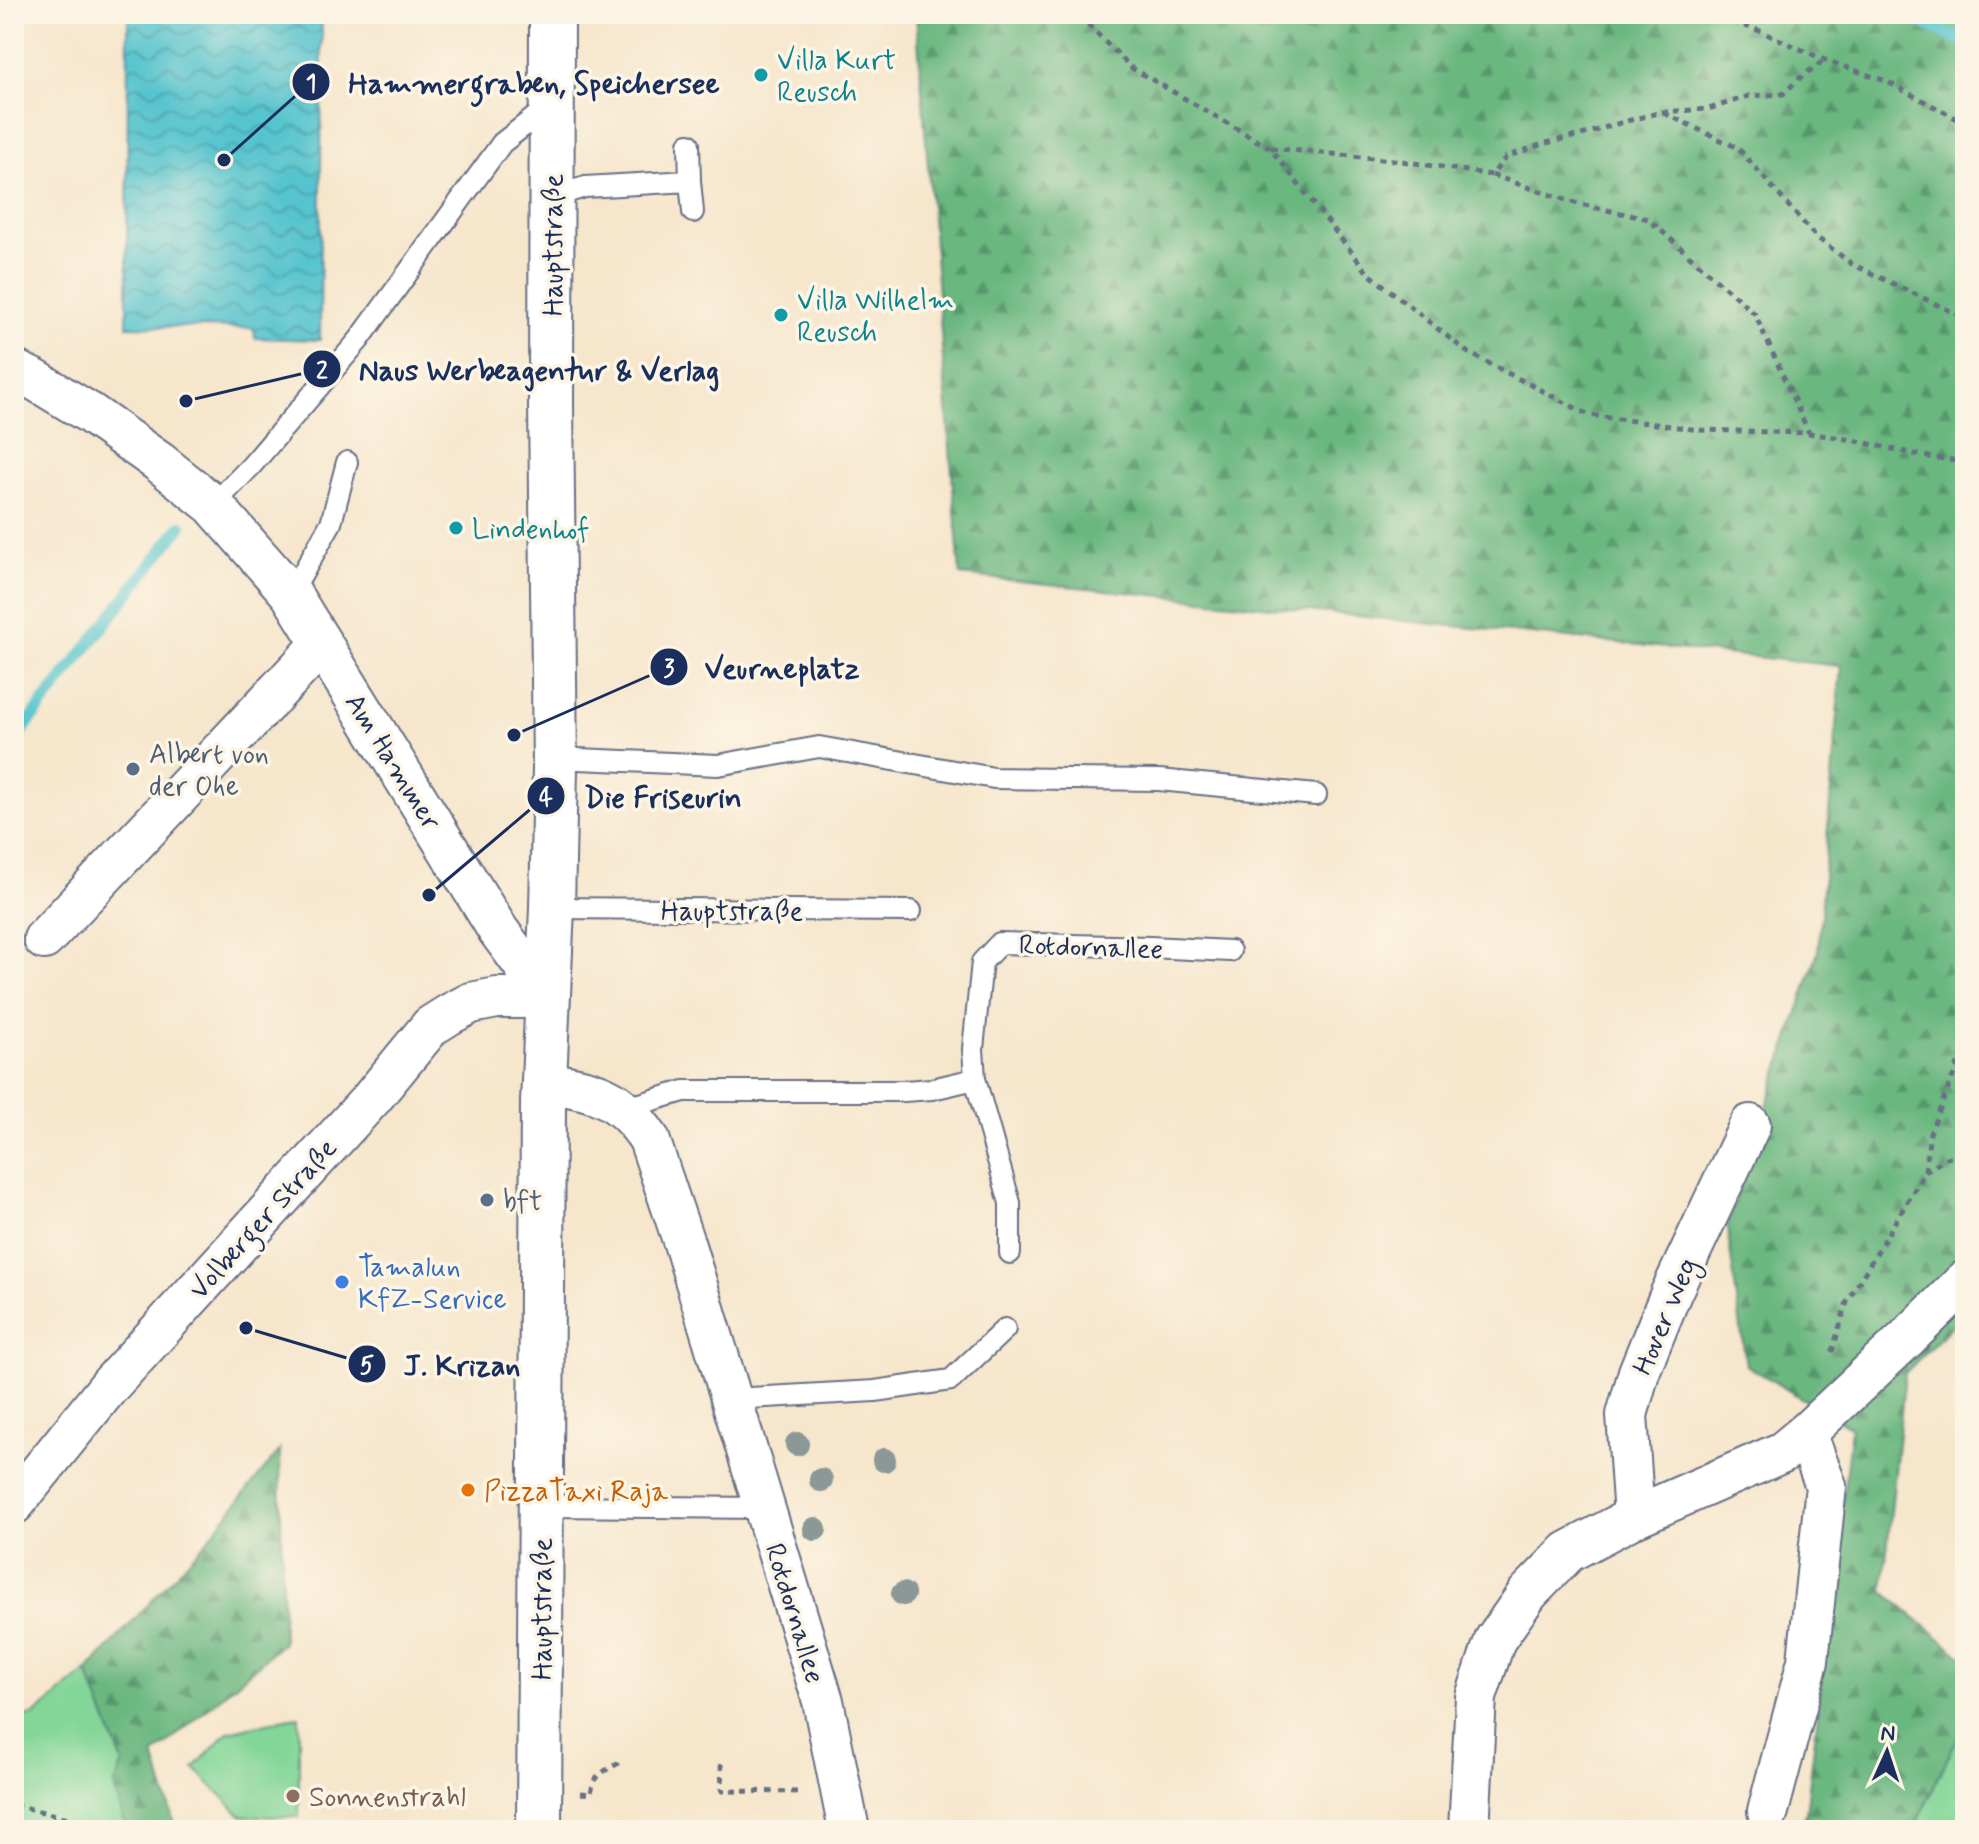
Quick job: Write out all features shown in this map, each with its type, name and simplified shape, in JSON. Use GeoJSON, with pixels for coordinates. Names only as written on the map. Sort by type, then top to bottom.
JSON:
{"type":"FeatureCollection","features":[{"type":"Feature","properties":{"kind":"main road","name":"Hauptstraße"},"geometry":{"type":"LineString","coordinates":[[539,1830],[544,1082],[555,758],[551,404],[554,15]]}},
{"type":"Feature","properties":{"kind":"street","name":"Am Hammer"},"geometry":{"type":"LineString","coordinates":[[14,370],[91,414],[213,505],[291,594],[498,930],[548,998]]}},
{"type":"Feature","properties":{"kind":"street"},"geometry":{"type":"LineString","coordinates":[[44,939],[321,645]]}},
{"type":"Feature","properties":{"kind":"street","name":"Volberger Straße"},"geometry":{"type":"LineString","coordinates":[[14,1504],[110,1385],[372,1098],[431,1026],[471,1003],[497,998],[548,998]]}},
{"type":"Feature","properties":{"kind":"street","name":"Rotdornallee"},"geometry":{"type":"LineString","coordinates":[[544,1082],[588,1089],[607,1097],[640,1125],[649,1139],[672,1204],[823,1701],[845,1811]]}},
{"type":"Feature","properties":{"kind":"street","name":"Hover Weg"},"geometry":{"type":"LineString","coordinates":[[1634,1517],[1627,1415],[1639,1372],[1671,1293],[1750,1125]]}},
{"type":"Feature","properties":{"kind":"street"},"geometry":{"type":"LineString","coordinates":[[1469,1830],[1476,1697],[1495,1640],[1528,1593],[1568,1552],[1634,1517],[1783,1452],[1965,1281]]}},
{"type":"Feature","properties":{"kind":"street"},"geometry":{"type":"LineString","coordinates":[[1768,1811],[1808,1661],[1825,1502],[1826,1486],[1806,1433]]}},
{"type":"Feature","properties":{"kind":"lane"},"geometry":{"type":"LineString","coordinates":[[213,505],[251,466],[359,340],[502,143],[552,104]]}},
{"type":"Feature","properties":{"kind":"lane"},"geometry":{"type":"LineString","coordinates":[[689,144],[693,212]]}},
{"type":"Feature","properties":{"kind":"lane"},"geometry":{"type":"LineString","coordinates":[[552,197],[585,187],[690,181]]}},
{"type":"Feature","properties":{"kind":"lane"},"geometry":{"type":"LineString","coordinates":[[291,594],[331,523],[347,462]]}},
{"type":"Feature","properties":{"kind":"lane"},"geometry":{"type":"LineString","coordinates":[[555,758],[718,765],[819,747],[994,778],[1159,780],[1316,795]]}},
{"type":"Feature","properties":{"kind":"lane","name":"Hauptstraße"},"geometry":{"type":"LineString","coordinates":[[552,908],[911,911]]}},
{"type":"Feature","properties":{"kind":"lane","name":"Rotdornallee"},"geometry":{"type":"LineString","coordinates":[[1010,1253],[1010,1203],[975,1079],[973,1049],[982,962],[1000,943],[1230,951]]}},
{"type":"Feature","properties":{"kind":"lane"},"geometry":{"type":"LineString","coordinates":[[623,1109],[684,1091],[904,1091],[932,1089],[975,1079]]}},
{"type":"Feature","properties":{"kind":"lane"},"geometry":{"type":"LineString","coordinates":[[731,1399],[875,1391],[951,1380],[1005,1329]]}},
{"type":"Feature","properties":{"kind":"lane"},"geometry":{"type":"LineString","coordinates":[[542,1506],[764,1508]]}},
{"type":"Feature","properties":{"kind":"path"},"geometry":{"type":"LineString","coordinates":[[1082,14],[1090,27],[1132,68],[1270,148],[1368,273],[1467,352],[1589,415],[1700,430],[1809,433],[1965,462]]}},
{"type":"Feature","properties":{"kind":"path"},"geometry":{"type":"LineString","coordinates":[[1710,14],[1886,81],[1965,123]]}},
{"type":"Feature","properties":{"kind":"path"},"geometry":{"type":"LineString","coordinates":[[1492,175],[1506,157],[1546,143],[1662,112],[1709,109],[1749,96],[1783,94],[1825,60]]}},
{"type":"Feature","properties":{"kind":"path"},"geometry":{"type":"LineString","coordinates":[[1662,112],[1738,148],[1815,236],[1852,264],[1965,318]]}},
{"type":"Feature","properties":{"kind":"path"},"geometry":{"type":"LineString","coordinates":[[1270,148],[1402,161],[1492,175],[1575,203],[1648,219],[1755,314],[1809,433]]}},
{"type":"Feature","properties":{"kind":"path"},"geometry":{"type":"LineString","coordinates":[[1829,1360],[1847,1302],[1925,1172],[1930,1133],[1965,1047]]}},
{"type":"Feature","properties":{"kind":"path"},"geometry":{"type":"LineString","coordinates":[[1925,1172],[1946,1158],[1965,1153]]}},
{"type":"Feature","properties":{"kind":"path"},"geometry":{"type":"LineString","coordinates":[[721,1764],[722,1791],[845,1811]]}},
{"type":"Feature","properties":{"kind":"path"},"geometry":{"type":"LineString","coordinates":[[14,1805],[119,1830]]}},
{"type":"Feature","properties":{"kind":"green space"},"geometry":{"type":"Polygon","coordinates":[[[916,14],[1965,14],[1965,1313],[1905,1373],[1883,1591],[1965,1659],[1965,1722],[1913,1830],[1799,1830],[1806,1814],[1851,1428],[1746,1365],[1727,1227],[1818,951],[1841,666],[960,575],[916,14]]]}},
{"type":"Feature","properties":{"kind":"green space"},"geometry":{"type":"Polygon","coordinates":[[[280,1450],[283,1643],[154,1755],[176,1830],[127,1830],[114,1787],[123,1763],[87,1671],[204,1544],[280,1450]]]}},
{"type":"Feature","properties":{"kind":"green space"},"geometry":{"type":"Polygon","coordinates":[[[87,1671],[124,1763],[128,1830],[14,1830],[14,1719],[34,1715],[87,1671]]]}},
{"type":"Feature","properties":{"kind":"green space"},"geometry":{"type":"Polygon","coordinates":[[[299,1716],[299,1817],[242,1816],[194,1768],[228,1732],[299,1716]]]}},
{"type":"Feature","properties":{"kind":"green space"},"geometry":{"type":"Polygon","coordinates":[[[1965,1722],[1965,1830],[1913,1830],[1965,1722]]]}},
{"type":"Feature","properties":{"kind":"water"},"geometry":{"type":"Polygon","coordinates":[[[128,14],[322,14],[320,340],[255,338],[254,328],[127,326],[128,14]]]}},
{"type":"Feature","properties":{"kind":"waterway"},"geometry":{"type":"LineString","coordinates":[[1904,14],[1965,42]]}},
{"type":"Feature","properties":{"kind":"waterway"},"geometry":{"type":"LineString","coordinates":[[14,741],[181,526]]}},
{"type":"Feature","properties":{"kind":"place","name":"Villa Kurt Reusch"},"geometry":{"type":"Point","coordinates":[761,75]}},
{"type":"Feature","properties":{"kind":"place","name":"Hammergraben, Speichersee"},"geometry":{"type":"Point","coordinates":[224,160]}},
{"type":"Feature","properties":{"kind":"place","name":"Villa Wilhelm Reusch"},"geometry":{"type":"Point","coordinates":[781,315]}},
{"type":"Feature","properties":{"kind":"place","name":"Naus Werbeagentur & Verlag"},"geometry":{"type":"Point","coordinates":[186,401]}},
{"type":"Feature","properties":{"kind":"place","name":"Lindenhof"},"geometry":{"type":"Point","coordinates":[456,528]}},
{"type":"Feature","properties":{"kind":"place","name":"Veurneplatz"},"geometry":{"type":"Point","coordinates":[514,735]}},
{"type":"Feature","properties":{"kind":"place","name":"Albert von der Ohe"},"geometry":{"type":"Point","coordinates":[133,769]}},
{"type":"Feature","properties":{"kind":"place","name":"Die Friseurin"},"geometry":{"type":"Point","coordinates":[429,895]}},
{"type":"Feature","properties":{"kind":"place","name":"bft"},"geometry":{"type":"Point","coordinates":[487,1200]}},
{"type":"Feature","properties":{"kind":"place","name":"Tamalun KfZ-Service"},"geometry":{"type":"Point","coordinates":[342,1282]}},
{"type":"Feature","properties":{"kind":"place","name":"J. Krizan"},"geometry":{"type":"Point","coordinates":[246,1328]}},
{"type":"Feature","properties":{"kind":"place","name":"PizzaTaxi Raja"},"geometry":{"type":"Point","coordinates":[468,1490]}},
{"type":"Feature","properties":{"kind":"place","name":"Sonnenstrahl"},"geometry":{"type":"Point","coordinates":[293,1796]}}]}
